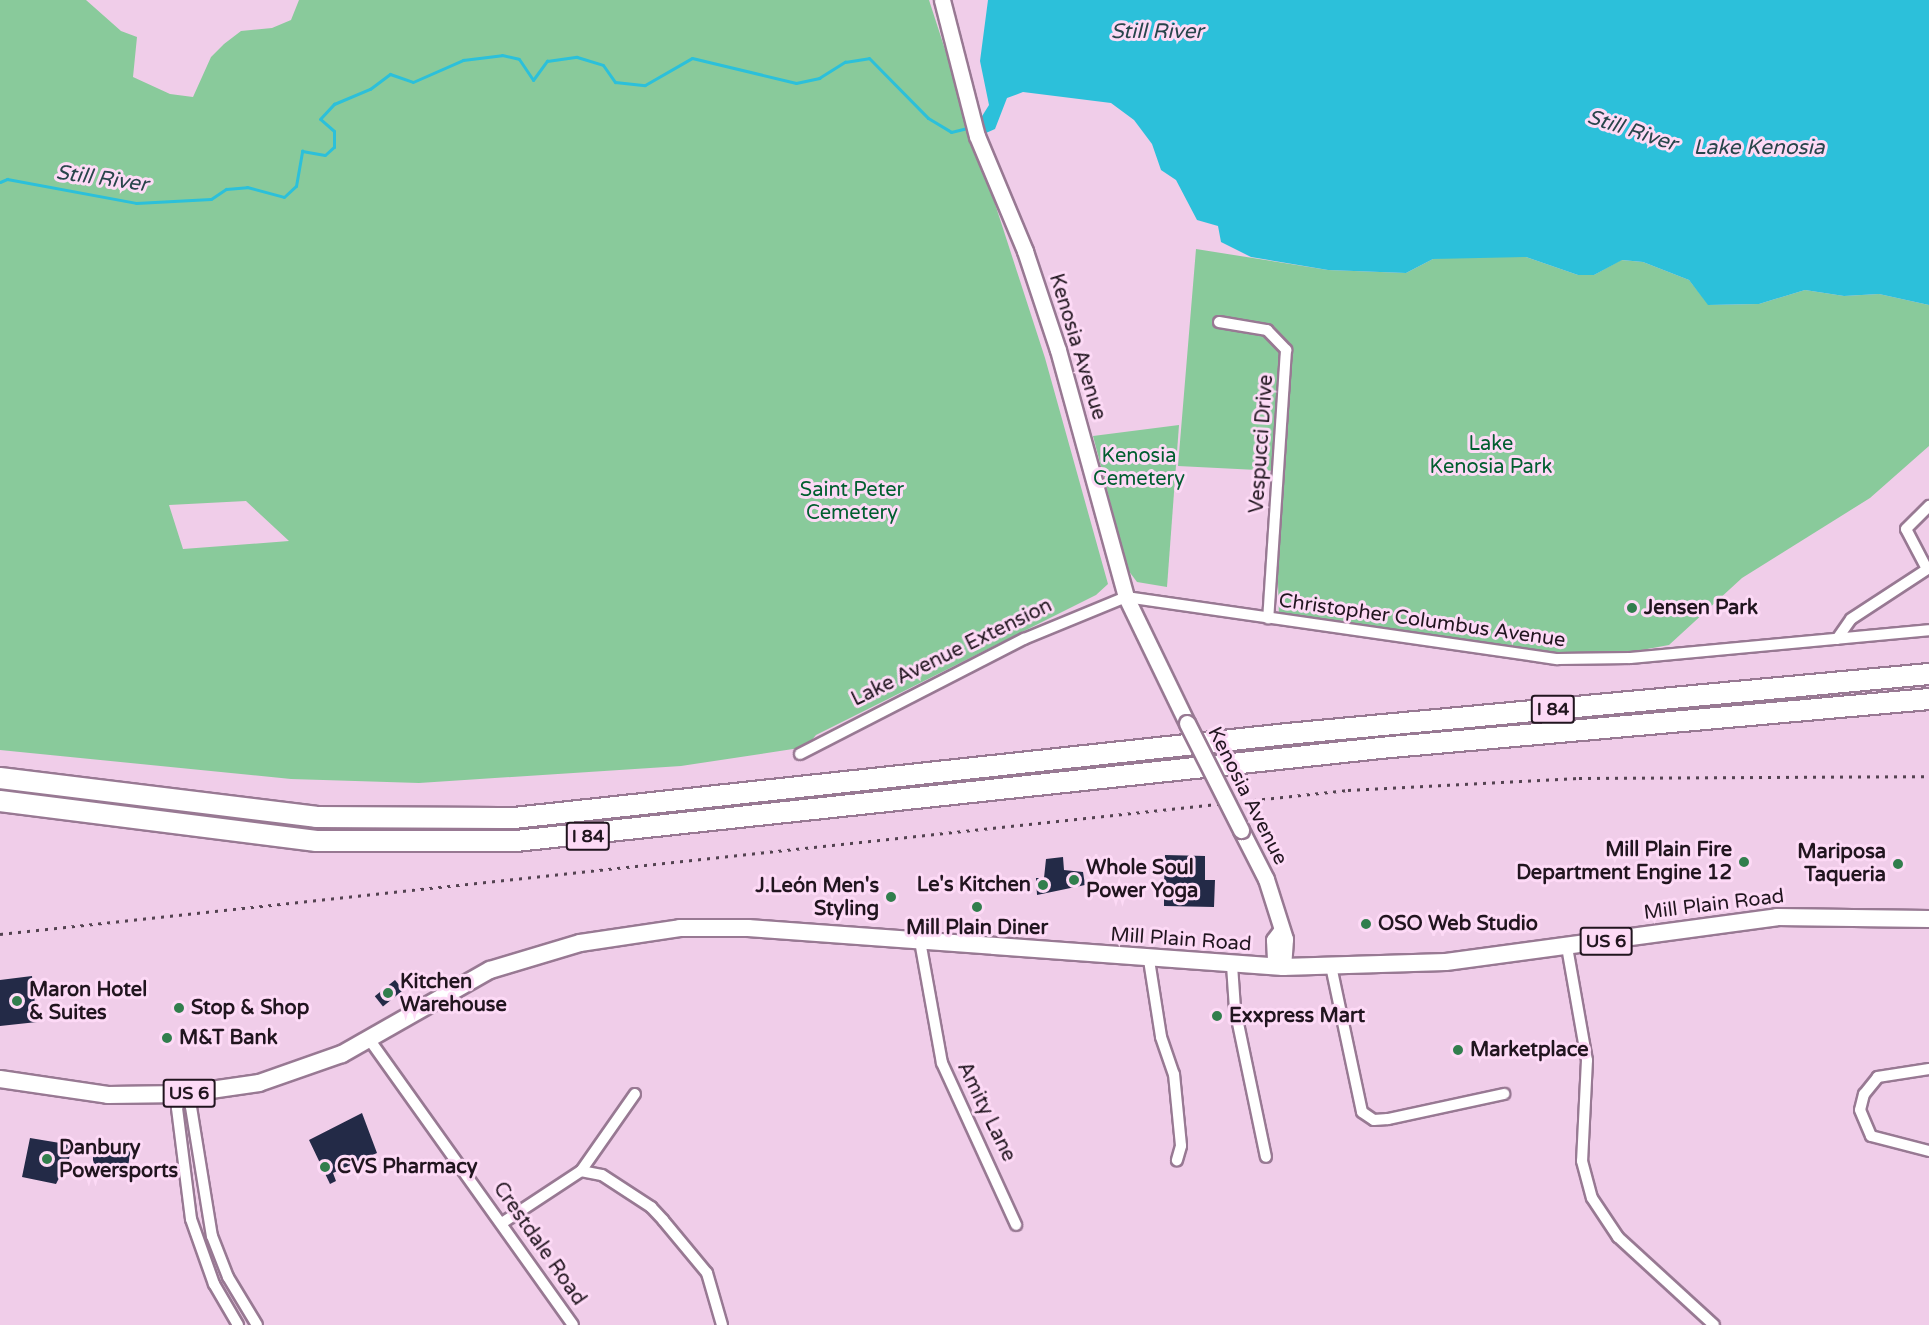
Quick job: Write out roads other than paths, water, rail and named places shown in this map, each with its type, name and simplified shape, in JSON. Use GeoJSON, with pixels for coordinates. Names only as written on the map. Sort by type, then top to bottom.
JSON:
{"type":"FeatureCollection","features":[{"type":"Feature","properties":{"kind":"highway","name":"I 84"},"geometry":{"type":"LineString","coordinates":[[0,778],[316,817],[514,818],[1287,734],[1929,674]]}},
{"type":"Feature","properties":{"kind":"highway","name":"I 84"},"geometry":{"type":"LineString","coordinates":[[0,801],[316,841],[516,841],[1380,748],[1929,699]]}},
{"type":"Feature","properties":{"kind":"main road","name":"Mill Plain Road"},"geometry":{"type":"LineString","coordinates":[[369,1039],[439,996],[529,957],[645,931],[748,928],[1149,960],[1283,967],[1446,962],[1775,917],[1929,919]]}},
{"type":"Feature","properties":{"kind":"main road","name":"US 6"},"geometry":{"type":"LineString","coordinates":[[0,1079],[82,1094],[183,1094],[283,1077],[369,1039]]}},
{"type":"Feature","properties":{"kind":"street","name":"Kenosia Avenue"},"geometry":{"type":"LineString","coordinates":[[942,0],[977,136],[1048,316],[1126,597],[1266,879],[1287,959],[1283,967]]}},
{"type":"Feature","properties":{"kind":"street","name":"Vespucci Drive"},"geometry":{"type":"LineString","coordinates":[[1218,322],[1267,330],[1286,350],[1268,618]]}},
{"type":"Feature","properties":{"kind":"street"},"geometry":{"type":"LineString","coordinates":[[1837,639],[1851,619],[1928,569],[1906,529],[1929,506]]}},
{"type":"Feature","properties":{"kind":"street","name":"Christopher Columbus Avenue"},"geometry":{"type":"LineString","coordinates":[[1126,597],[1558,659],[1630,658],[1929,630]]}},
{"type":"Feature","properties":{"kind":"street","name":"Lake Avenue Extension"},"geometry":{"type":"LineString","coordinates":[[800,754],[1024,639],[1126,597]]}},
{"type":"Feature","properties":{"kind":"street","name":"Amity Lane"},"geometry":{"type":"LineString","coordinates":[[920,941],[942,1063],[1016,1225]]}},
{"type":"Feature","properties":{"kind":"street"},"geometry":{"type":"LineString","coordinates":[[1567,947],[1587,1060],[1582,1161],[1592,1198],[1613,1232],[1714,1325]]}},
{"type":"Feature","properties":{"kind":"street"},"geometry":{"type":"LineString","coordinates":[[1149,960],[1161,1037],[1174,1074],[1181,1146],[1177,1160]]}},
{"type":"Feature","properties":{"kind":"street"},"geometry":{"type":"LineString","coordinates":[[1232,966],[1235,1009],[1266,1157]]}},
{"type":"Feature","properties":{"kind":"street"},"geometry":{"type":"LineString","coordinates":[[1331,966],[1362,1112],[1374,1120],[1388,1119],[1504,1094]]}},
{"type":"Feature","properties":{"kind":"street","name":"Crestdale Road"},"geometry":{"type":"LineString","coordinates":[[369,1039],[573,1325]]}},
{"type":"Feature","properties":{"kind":"street"},"geometry":{"type":"LineString","coordinates":[[1929,1069],[1878,1077],[1864,1094],[1860,1110],[1871,1136],[1929,1151]]}},
{"type":"Feature","properties":{"kind":"street"},"geometry":{"type":"LineString","coordinates":[[183,1094],[177,1108],[191,1219],[214,1284],[238,1325]]}},
{"type":"Feature","properties":{"kind":"street"},"geometry":{"type":"LineString","coordinates":[[183,1094],[191,1107],[212,1236],[228,1277],[257,1325]]}},
{"type":"Feature","properties":{"kind":"street"},"geometry":{"type":"LineString","coordinates":[[502,1223],[581,1171],[635,1094]]}},
{"type":"Feature","properties":{"kind":"street"},"geometry":{"type":"LineString","coordinates":[[581,1171],[602,1175],[657,1213],[707,1273],[722,1325]]}},
{"type":"Feature","properties":{"kind":"water","name":"Lake Kenosia"},"geometry":{"type":"Polygon","coordinates":[[[988,0],[1929,0],[1929,305],[1879,294],[1844,296],[1805,290],[1759,304],[1708,305],[1689,280],[1643,262],[1622,260],[1594,275],[1578,275],[1526,257],[1433,259],[1406,273],[1328,270],[1251,257],[1221,242],[1218,226],[1197,220],[1176,180],[1161,170],[1152,144],[1134,120],[1111,103],[1023,92],[1007,98],[995,129],[986,133],[979,121],[989,105],[980,61],[988,0]]]}},
{"type":"Feature","properties":{"kind":"waterway","name":"Still River"},"geometry":{"type":"LineString","coordinates":[[0,182],[7,179],[136,203],[211,199],[226,189],[247,187],[284,197],[296,186],[302,151],[325,155],[334,147],[334,131],[320,119],[334,104],[370,89],[390,74],[413,82],[463,60],[502,55],[519,59],[533,80],[547,61],[577,57],[603,65],[615,82],[645,85],[692,58],[796,83],[819,78],[845,62],[869,58],[928,118],[951,132],[971,127]]}},
{"type":"Feature","properties":{"kind":"railway"},"geometry":{"type":"LineString","coordinates":[[0,934],[1348,790],[1579,778],[1929,776]]}},
{"type":"Feature","properties":{"kind":"place","name":"Jensen Park"},"geometry":{"type":"Point","coordinates":[1632,608]}},
{"type":"Feature","properties":{"kind":"place","name":"Mill Plain Fire Department Engine 12"},"geometry":{"type":"Point","coordinates":[1744,862]}},
{"type":"Feature","properties":{"kind":"place","name":"Mariposa Taqueria"},"geometry":{"type":"Point","coordinates":[1898,864]}},
{"type":"Feature","properties":{"kind":"place","name":"Whole Soul Power Yoga"},"geometry":{"type":"Point","coordinates":[1074,880]}},
{"type":"Feature","properties":{"kind":"place","name":"Le's Kitchen"},"geometry":{"type":"Point","coordinates":[1043,885]}},
{"type":"Feature","properties":{"kind":"place","name":"J.León Men's Styling"},"geometry":{"type":"Point","coordinates":[891,897]}},
{"type":"Feature","properties":{"kind":"place","name":"Mill Plain Diner"},"geometry":{"type":"Point","coordinates":[977,907]}},
{"type":"Feature","properties":{"kind":"place","name":"OSO Web Studio"},"geometry":{"type":"Point","coordinates":[1366,924]}},
{"type":"Feature","properties":{"kind":"place","name":"Kitchen Warehouse"},"geometry":{"type":"Point","coordinates":[388,993]}},
{"type":"Feature","properties":{"kind":"place","name":"Maron Hotel & Suites"},"geometry":{"type":"Point","coordinates":[17,1001]}},
{"type":"Feature","properties":{"kind":"place","name":"Stop & Shop"},"geometry":{"type":"Point","coordinates":[179,1008]}},
{"type":"Feature","properties":{"kind":"place","name":"Exxpress Mart"},"geometry":{"type":"Point","coordinates":[1217,1016]}},
{"type":"Feature","properties":{"kind":"place","name":"M&T Bank"},"geometry":{"type":"Point","coordinates":[167,1038]}},
{"type":"Feature","properties":{"kind":"place","name":"Marketplace"},"geometry":{"type":"Point","coordinates":[1458,1050]}},
{"type":"Feature","properties":{"kind":"place","name":"Danbury Powersports"},"geometry":{"type":"Point","coordinates":[47,1159]}},
{"type":"Feature","properties":{"kind":"place","name":"CVS Pharmacy"},"geometry":{"type":"Point","coordinates":[325,1167]}},
{"type":"Feature","properties":{"kind":"park label","name":"Lake Kenosia Park"},"geometry":{"type":"Point","coordinates":[1491,456]}},
{"type":"Feature","properties":{"kind":"park label","name":"Kenosia Cemetery"},"geometry":{"type":"Point","coordinates":[1139,468]}},
{"type":"Feature","properties":{"kind":"park label","name":"Saint Peter Cemetery"},"geometry":{"type":"Point","coordinates":[852,502]}}]}
